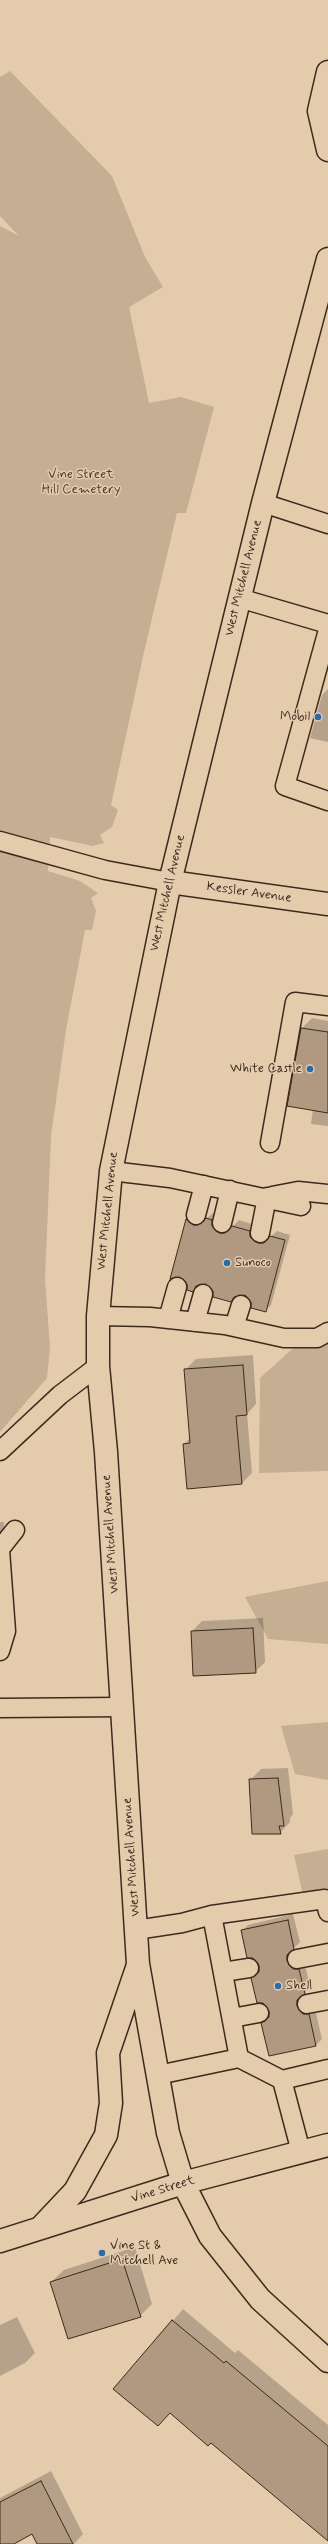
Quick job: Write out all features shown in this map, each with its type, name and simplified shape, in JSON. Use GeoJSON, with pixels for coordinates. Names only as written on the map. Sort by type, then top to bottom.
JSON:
{"type":"FeatureCollection","features":[{"type":"Feature","properties":{"kind":"main road"},"geometry":{"type":"LineString","coordinates":[[328,72],[319,111],[328,150]]}},
{"type":"Feature","properties":{"kind":"main road","name":"West Mitchell Avenue"},"geometry":{"type":"LineString","coordinates":[[328,259],[263,503],[170,882],[110,1171],[98,1316],[98,1366],[138,1964],[168,2133],[183,2183],[210,2236],[260,2299],[328,2361]]}},
{"type":"Feature","properties":{"kind":"main road","name":"Kessler Avenue"},"geometry":{"type":"LineString","coordinates":[[170,882],[328,904]]}},
{"type":"Feature","properties":{"kind":"main road"},"geometry":{"type":"LineString","coordinates":[[41,2228],[76,2191],[106,2135],[111,2103],[108,2053],[138,1964]]}},
{"type":"Feature","properties":{"kind":"main road","name":"Vine Street"},"geometry":{"type":"LineString","coordinates":[[0,2241],[183,2183],[328,2145]]}},
{"type":"Feature","properties":{"kind":"lane"},"geometry":{"type":"LineString","coordinates":[[263,503],[328,524]]}},
{"type":"Feature","properties":{"kind":"lane"},"geometry":{"type":"LineString","coordinates":[[240,598],[328,624]]}},
{"type":"Feature","properties":{"kind":"lane"},"geometry":{"type":"LineString","coordinates":[[328,630],[285,786],[328,801]]}},
{"type":"Feature","properties":{"kind":"lane"},"geometry":{"type":"LineString","coordinates":[[0,842],[105,870],[170,882]]}},
{"type":"Feature","properties":{"kind":"lane"},"geometry":{"type":"LineString","coordinates":[[270,1143],[295,1002],[328,1006]]}},
{"type":"Feature","properties":{"kind":"lane"},"geometry":{"type":"LineString","coordinates":[[110,1171],[204,1185],[267,1197],[301,1206]]}},
{"type":"Feature","properties":{"kind":"lane"},"geometry":{"type":"LineString","coordinates":[[196,1215],[204,1185]]}},
{"type":"Feature","properties":{"kind":"lane"},"geometry":{"type":"LineString","coordinates":[[222,1223],[230,1190]]}},
{"type":"Feature","properties":{"kind":"lane"},"geometry":{"type":"LineString","coordinates":[[267,1197],[298,1191],[328,1194]]}},
{"type":"Feature","properties":{"kind":"lane"},"geometry":{"type":"LineString","coordinates":[[260,1233],[267,1197]]}},
{"type":"Feature","properties":{"kind":"lane"},"geometry":{"type":"LineString","coordinates":[[168,1319],[177,1287]]}},
{"type":"Feature","properties":{"kind":"lane"},"geometry":{"type":"LineString","coordinates":[[195,1322],[203,1294]]}},
{"type":"Feature","properties":{"kind":"lane"},"geometry":{"type":"LineString","coordinates":[[234,1327],[241,1305]]}},
{"type":"Feature","properties":{"kind":"lane"},"geometry":{"type":"LineString","coordinates":[[98,1316],[168,1319],[195,1322],[234,1327],[284,1338],[317,1338],[328,1332]]}},
{"type":"Feature","properties":{"kind":"lane"},"geometry":{"type":"LineString","coordinates":[[0,1450],[60,1395],[98,1366]]}},
{"type":"Feature","properties":{"kind":"lane"},"geometry":{"type":"LineString","coordinates":[[0,1650],[6,1631],[0,1550],[14,1530]]}},
{"type":"Feature","properties":{"kind":"lane"},"geometry":{"type":"LineString","coordinates":[[0,1708],[122,1707]]}},
{"type":"Feature","properties":{"kind":"lane"},"geometry":{"type":"LineString","coordinates":[[136,1930],[182,1923],[212,1916],[327,1903]]}},
{"type":"Feature","properties":{"kind":"lane"},"geometry":{"type":"LineString","coordinates":[[212,1916],[239,2058]]}},
{"type":"Feature","properties":{"kind":"lane"},"geometry":{"type":"LineString","coordinates":[[297,1959],[328,1953]]}},
{"type":"Feature","properties":{"kind":"lane"},"geometry":{"type":"LineString","coordinates":[[223,1972],[249,1968]]}},
{"type":"Feature","properties":{"kind":"lane"},"geometry":{"type":"LineString","coordinates":[[307,2004],[328,2000]]}},
{"type":"Feature","properties":{"kind":"lane"},"geometry":{"type":"LineString","coordinates":[[232,2018],[259,2013]]}},
{"type":"Feature","properties":{"kind":"lane"},"geometry":{"type":"LineString","coordinates":[[158,2075],[239,2058],[282,2080],[328,2068]]}},
{"type":"Feature","properties":{"kind":"lane"},"geometry":{"type":"LineString","coordinates":[[282,2080],[301,2152]]}},
{"type":"Feature","properties":{"kind":"green space","name":"Vine Street Hill Cemetery"},"geometry":{"type":"Polygon","coordinates":[[[10,71],[112,176],[145,257],[163,287],[129,307],[149,403],[181,397],[214,407],[186,513],[177,513],[144,652],[111,805],[118,810],[112,827],[100,835],[104,843],[93,846],[50,837],[48,871],[80,881],[98,893],[91,898],[96,911],[92,930],[85,930],[66,1030],[51,1136],[45,1279],[50,1347],[47,1378],[0,1432],[0,226],[19,236],[0,216],[0,77],[10,71]]]}},
{"type":"Feature","properties":{"kind":"green space"},"geometry":{"type":"Polygon","coordinates":[[[328,1331],[328,1471],[259,1473],[260,1378],[311,1332],[328,1331]]]}},
{"type":"Feature","properties":{"kind":"green space"},"geometry":{"type":"Polygon","coordinates":[[[328,1581],[328,1644],[268,1639],[245,1597],[328,1581]]]}},
{"type":"Feature","properties":{"kind":"green space"},"geometry":{"type":"Polygon","coordinates":[[[328,1722],[328,1780],[295,1774],[281,1726],[328,1722]]]}},
{"type":"Feature","properties":{"kind":"green space"},"geometry":{"type":"Polygon","coordinates":[[[328,1849],[328,1894],[303,1895],[294,1855],[328,1849]]]}},
{"type":"Feature","properties":{"kind":"building","name":"White Castle"},"geometry":{"type":"Polygon","coordinates":[[[301,1028],[328,1032],[328,1113],[287,1106],[301,1028]]]}},
{"type":"Feature","properties":{"kind":"building","name":"Sunoco"},"geometry":{"type":"Polygon","coordinates":[[[206,1218],[212,1220],[212,1226],[219,1233],[225,1233],[232,1226],[250,1231],[250,1237],[258,1243],[264,1243],[270,1236],[285,1240],[266,1312],[251,1308],[251,1302],[245,1295],[234,1297],[231,1302],[213,1297],[213,1291],[206,1284],[196,1286],[193,1292],[187,1290],[187,1284],[180,1277],[170,1279],[186,1219],[193,1225],[198,1225],[206,1218]]]}},
{"type":"Feature","properties":{"kind":"building"},"geometry":{"type":"Polygon","coordinates":[[[243,1365],[247,1415],[236,1416],[242,1484],[187,1489],[183,1444],[190,1443],[184,1369],[243,1365]]]}},
{"type":"Feature","properties":{"kind":"building"},"geometry":{"type":"Polygon","coordinates":[[[253,1628],[256,1673],[193,1676],[191,1631],[253,1628]]]}},
{"type":"Feature","properties":{"kind":"building"},"geometry":{"type":"Polygon","coordinates":[[[278,1778],[284,1826],[279,1826],[281,1834],[252,1834],[249,1779],[278,1778]]]}},
{"type":"Feature","properties":{"kind":"building","name":"Shell"},"geometry":{"type":"Polygon","coordinates":[[[288,1920],[294,1949],[287,1955],[287,1961],[293,1969],[299,1969],[305,1994],[297,2000],[297,2006],[303,2014],[309,2014],[316,2046],[269,2056],[261,2023],[269,2017],[269,2011],[263,2003],[257,2003],[251,1978],[259,1972],[259,1966],[253,1958],[247,1958],[241,1930],[288,1920]]]}},
{"type":"Feature","properties":{"kind":"building"},"geometry":{"type":"Polygon","coordinates":[[[122,2259],[141,2317],[68,2339],[50,2282],[122,2259]]]}},
{"type":"Feature","properties":{"kind":"building"},"geometry":{"type":"Polygon","coordinates":[[[172,2320],[224,2363],[226,2361],[328,2446],[328,2541],[211,2443],[208,2446],[170,2413],[158,2426],[113,2389],[172,2320]]]}},
{"type":"Feature","properties":{"kind":"building"},"geometry":{"type":"Polygon","coordinates":[[[41,2481],[73,2544],[37,2544],[32,2534],[14,2544],[0,2544],[0,2502],[41,2481]]]}},
{"type":"Feature","properties":{"kind":"place","name":"Mobil"},"geometry":{"type":"Point","coordinates":[318,717]}},
{"type":"Feature","properties":{"kind":"place","name":"White Castle"},"geometry":{"type":"Point","coordinates":[310,1069]}},
{"type":"Feature","properties":{"kind":"place","name":"Sunoco"},"geometry":{"type":"Point","coordinates":[227,1263]}},
{"type":"Feature","properties":{"kind":"place","name":"Shell"},"geometry":{"type":"Point","coordinates":[278,1986]}},
{"type":"Feature","properties":{"kind":"place","name":"Vine St & Mitchell Ave"},"geometry":{"type":"Point","coordinates":[102,2253]}}]}
